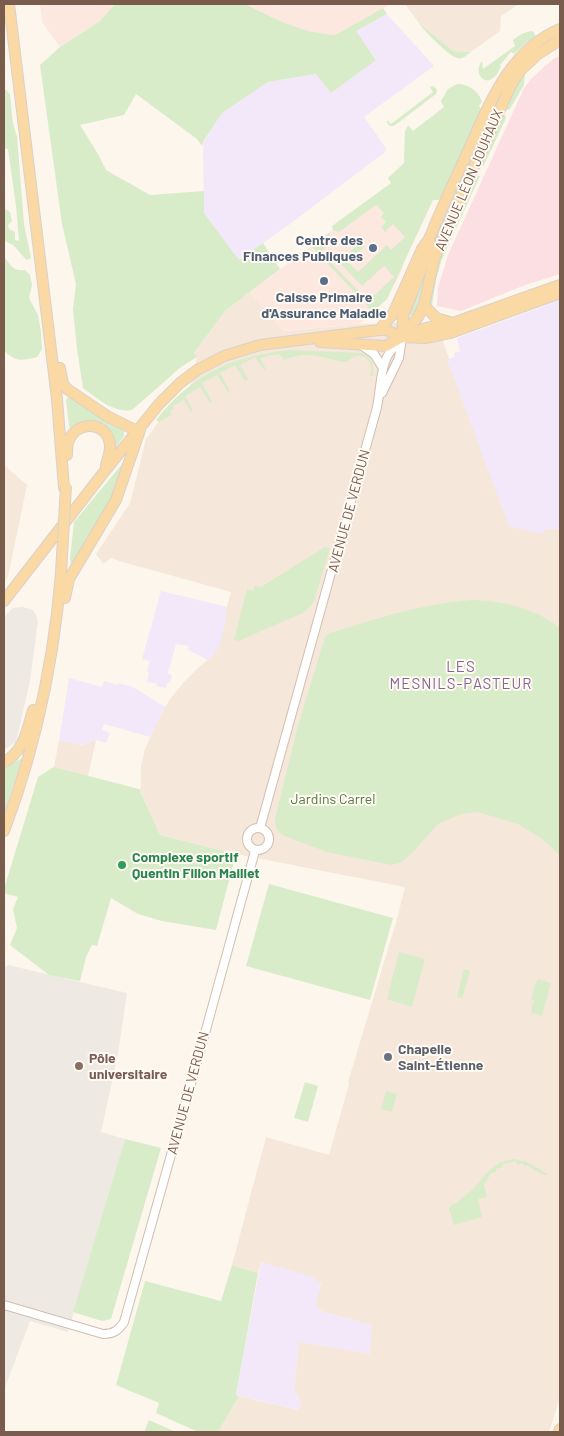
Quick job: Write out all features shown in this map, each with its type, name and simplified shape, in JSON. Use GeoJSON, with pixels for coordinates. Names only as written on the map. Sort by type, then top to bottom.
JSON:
{"type":"FeatureCollection","features":[{"type":"Feature","properties":{"kind":"main road"},"geometry":{"type":"LineString","coordinates":[[10,4],[46,300],[65,487]]}},
{"type":"Feature","properties":{"kind":"main road"},"geometry":{"type":"LineString","coordinates":[[379,330],[392,314],[422,248],[429,239],[489,105],[505,77],[528,50],[560,29]]}},
{"type":"Feature","properties":{"kind":"main road","name":"AVENUE LÉON JOUHAUX"},"geometry":{"type":"LineString","coordinates":[[402,337],[418,317],[424,305],[434,260],[441,241],[505,97],[520,71],[538,54],[560,40]]}},
{"type":"Feature","properties":{"kind":"main road"},"geometry":{"type":"LineString","coordinates":[[402,337],[403,317],[428,251],[429,239]]}},
{"type":"Feature","properties":{"kind":"main road"},"geometry":{"type":"LineString","coordinates":[[294,341],[386,346],[402,337],[426,328],[453,323],[560,285]]}},
{"type":"Feature","properties":{"kind":"main road"},"geometry":{"type":"LineString","coordinates":[[347,344],[402,337],[425,338],[450,333],[560,293]]}},
{"type":"Feature","properties":{"kind":"main road"},"geometry":{"type":"LineString","coordinates":[[46,300],[51,308],[61,377],[65,387],[107,416],[139,428]]}},
{"type":"Feature","properties":{"kind":"main road"},"geometry":{"type":"LineString","coordinates":[[424,305],[436,318],[453,323]]}},
{"type":"Feature","properties":{"kind":"main road"},"geometry":{"type":"LineString","coordinates":[[4,601],[159,404],[180,383],[214,360],[251,347],[379,330],[386,330],[402,337]]}},
{"type":"Feature","properties":{"kind":"main road"},"geometry":{"type":"LineString","coordinates":[[4,762],[13,757],[23,743],[44,666],[53,648],[59,602],[68,444],[72,434],[82,427],[87,425],[97,426],[106,434],[110,447],[104,472]]}},
{"type":"Feature","properties":{"kind":"main road"},"geometry":{"type":"LineString","coordinates":[[4,831],[20,787],[32,744],[69,579],[116,500],[139,428]]}},
{"type":"Feature","properties":{"kind":"street","name":"AVENUE DE VERDUN"},"geometry":{"type":"LineString","coordinates":[[260,828],[379,399],[383,368],[388,354],[402,337]]}},
{"type":"Feature","properties":{"kind":"street","name":"AVENUE DE VERDUN"},"geometry":{"type":"LineString","coordinates":[[379,399],[399,358],[402,337]]}},
{"type":"Feature","properties":{"kind":"street"},"geometry":{"type":"LineString","coordinates":[[361,345],[374,354],[383,368]]}},
{"type":"Feature","properties":{"kind":"street"},"geometry":{"type":"LineString","coordinates":[[260,828],[268,834],[269,842],[264,849],[255,851],[248,846],[246,842],[247,836],[253,829],[260,828]]}},
{"type":"Feature","properties":{"kind":"street","name":"AVENUE DE VERDUN"},"geometry":{"type":"LineString","coordinates":[[4,1305],[102,1334],[116,1332],[124,1322],[255,851]]}},
{"type":"Feature","properties":{"kind":"shaded area"},"geometry":{"type":"Polygon","coordinates":[[[40,4],[115,4],[100,21],[60,47],[42,22],[40,4]]]}},
{"type":"Feature","properties":{"kind":"shaded area"},"geometry":{"type":"Polygon","coordinates":[[[245,4],[389,5],[333,35],[308,31],[282,22],[245,4]]]}},
{"type":"Feature","properties":{"kind":"shaded area"},"geometry":{"type":"Polygon","coordinates":[[[405,4],[519,4],[501,16],[500,31],[471,52],[453,51],[419,23],[405,4]]]}},
{"type":"Feature","properties":{"kind":"shaded area"},"geometry":{"type":"Polygon","coordinates":[[[387,14],[434,66],[364,117],[386,148],[385,152],[239,260],[204,213],[203,143],[222,113],[268,82],[317,74],[331,93],[376,59],[355,31],[387,14]]]}},
{"type":"Feature","properties":{"kind":"shaded area"},"geometry":{"type":"Polygon","coordinates":[[[560,56],[560,274],[525,285],[461,311],[437,306],[438,288],[448,255],[524,88],[553,59],[560,56]]]}},
{"type":"Feature","properties":{"kind":"shaded area"},"geometry":{"type":"Polygon","coordinates":[[[405,175],[423,184],[402,270],[387,299],[360,324],[283,331],[250,292],[405,175]]]}},
{"type":"Feature","properties":{"kind":"shaded area"},"geometry":{"type":"Polygon","coordinates":[[[250,292],[284,331],[360,324],[437,322],[449,359],[448,363],[546,529],[560,529],[560,1398],[549,1432],[218,1432],[239,1396],[298,1410],[302,1404],[294,1389],[299,1342],[372,1325],[323,1312],[315,1305],[321,1283],[261,1262],[258,1273],[232,1265],[266,1137],[329,1155],[348,1082],[405,887],[236,854],[160,835],[139,789],[141,788],[141,766],[145,749],[158,719],[170,699],[184,682],[213,656],[231,592],[111,558],[103,564],[96,554],[130,503],[146,439],[171,405],[190,387],[197,357],[194,353],[225,311],[250,292]]]}},
{"type":"Feature","properties":{"kind":"shaded area"},"geometry":{"type":"Polygon","coordinates":[[[560,299],[560,529],[546,529],[541,534],[509,526],[448,362],[449,359],[455,356],[454,353],[460,351],[457,338],[560,299]]]}},
{"type":"Feature","properties":{"kind":"shaded area"},"geometry":{"type":"Polygon","coordinates":[[[4,465],[27,485],[8,577],[4,583],[4,465]]]}},
{"type":"Feature","properties":{"kind":"shaded area"},"geometry":{"type":"Polygon","coordinates":[[[161,591],[227,607],[226,620],[219,647],[208,660],[188,650],[189,646],[176,644],[168,673],[172,675],[166,688],[147,682],[149,672],[147,671],[150,661],[142,659],[161,591]]]}},
{"type":"Feature","properties":{"kind":"shaded area"},"geometry":{"type":"Polygon","coordinates":[[[13,608],[31,609],[36,614],[38,621],[30,681],[16,742],[4,750],[4,621],[6,615],[13,608]]]}},
{"type":"Feature","properties":{"kind":"shaded area"},"geometry":{"type":"Polygon","coordinates":[[[69,678],[102,687],[104,681],[133,687],[165,707],[150,737],[104,724],[102,730],[110,733],[106,743],[96,740],[82,745],[65,742],[59,740],[69,678]]]}},
{"type":"Feature","properties":{"kind":"shaded area"},"geometry":{"type":"Polygon","coordinates":[[[59,740],[82,745],[96,740],[88,776],[54,767],[59,740]]]}},
{"type":"Feature","properties":{"kind":"shaded area"},"geometry":{"type":"Polygon","coordinates":[[[8,965],[127,993],[118,1054],[101,1132],[125,1139],[68,1332],[30,1321],[4,1390],[4,968],[8,965]]]}},
{"type":"Feature","properties":{"kind":"shaded area"},"geometry":{"type":"Polygon","coordinates":[[[261,1262],[317,1278],[316,1281],[321,1283],[315,1305],[323,1312],[372,1325],[370,1354],[299,1342],[294,1389],[302,1404],[298,1408],[299,1410],[236,1395],[261,1262]]]}},
{"type":"Feature","properties":{"kind":"green space"},"geometry":{"type":"Polygon","coordinates":[[[115,4],[245,4],[282,22],[308,31],[333,35],[383,8],[387,14],[356,31],[376,60],[331,93],[316,74],[268,82],[222,113],[202,146],[197,139],[136,94],[124,115],[80,125],[106,170],[150,195],[204,191],[204,213],[239,260],[263,243],[280,269],[225,311],[194,353],[197,357],[181,367],[132,410],[112,407],[83,388],[73,309],[76,284],[62,224],[40,65],[60,47],[100,21],[115,4]]]}},
{"type":"Feature","properties":{"kind":"green space"},"geometry":{"type":"Polygon","coordinates":[[[419,23],[453,51],[471,52],[461,58],[453,56],[436,42],[419,23]]]}},
{"type":"Feature","properties":{"kind":"green space"},"geometry":{"type":"Polygon","coordinates":[[[532,31],[535,37],[514,54],[511,52],[500,65],[501,67],[494,77],[486,80],[481,77],[479,69],[482,61],[483,69],[515,46],[513,40],[515,38],[532,31]]]}},
{"type":"Feature","properties":{"kind":"green space"},"geometry":{"type":"Polygon","coordinates":[[[525,73],[524,85],[510,109],[507,110],[504,108],[511,92],[525,73]]]}},
{"type":"Feature","properties":{"kind":"green space"},"geometry":{"type":"Polygon","coordinates":[[[457,84],[476,91],[481,98],[482,102],[479,106],[482,110],[440,200],[433,200],[387,299],[373,312],[311,246],[329,233],[331,236],[329,244],[321,252],[368,301],[394,277],[384,266],[362,286],[339,262],[357,245],[356,243],[359,240],[365,246],[348,262],[358,272],[387,245],[391,250],[405,237],[393,224],[385,232],[381,227],[386,222],[381,217],[384,213],[376,205],[339,232],[333,230],[332,226],[391,183],[388,178],[404,163],[405,131],[408,125],[413,131],[444,107],[441,101],[448,89],[457,84]]]}},
{"type":"Feature","properties":{"kind":"green space"},"geometry":{"type":"Polygon","coordinates":[[[434,86],[437,90],[436,94],[394,126],[390,126],[387,123],[387,120],[391,124],[433,92],[430,87],[434,86]]]}},
{"type":"Feature","properties":{"kind":"green space"},"geometry":{"type":"Polygon","coordinates":[[[5,89],[10,94],[17,136],[24,224],[31,258],[27,260],[15,247],[4,241],[4,208],[10,212],[12,221],[8,225],[9,229],[15,232],[15,240],[19,241],[8,149],[4,148],[5,89]]]}},
{"type":"Feature","properties":{"kind":"green space"},"geometry":{"type":"Polygon","coordinates":[[[491,109],[495,110],[422,299],[413,315],[408,315],[422,283],[436,232],[491,109]]]}},
{"type":"Feature","properties":{"kind":"green space"},"geometry":{"type":"Polygon","coordinates":[[[501,114],[506,116],[506,118],[483,167],[481,164],[501,114]]]}},
{"type":"Feature","properties":{"kind":"green space"},"geometry":{"type":"Polygon","coordinates":[[[474,176],[480,176],[442,259],[430,308],[429,300],[440,252],[474,176]]]}},
{"type":"Feature","properties":{"kind":"green space"},"geometry":{"type":"Polygon","coordinates":[[[4,257],[14,269],[25,270],[30,275],[32,285],[29,298],[38,315],[41,332],[42,349],[37,357],[19,360],[4,351],[4,257]]]}},
{"type":"Feature","properties":{"kind":"green space"},"geometry":{"type":"Polygon","coordinates":[[[288,350],[363,353],[369,357],[372,363],[373,376],[370,376],[369,362],[365,357],[360,356],[343,362],[307,355],[299,355],[284,360],[279,354],[260,359],[266,369],[264,370],[255,357],[240,365],[248,379],[245,381],[235,365],[220,373],[230,391],[228,392],[217,375],[202,383],[212,402],[210,403],[200,387],[185,396],[193,411],[191,412],[184,400],[173,406],[174,409],[169,411],[172,415],[159,422],[156,420],[184,391],[214,370],[248,357],[288,350]]]}},
{"type":"Feature","properties":{"kind":"green space"},"geometry":{"type":"Polygon","coordinates":[[[68,397],[124,431],[124,436],[116,447],[114,447],[103,426],[95,421],[89,421],[70,428],[66,400],[68,397]]]}},
{"type":"Feature","properties":{"kind":"green space"},"geometry":{"type":"Polygon","coordinates":[[[126,462],[116,492],[71,567],[70,558],[74,522],[123,463],[126,462]]]}},
{"type":"Feature","properties":{"kind":"green space"},"geometry":{"type":"Polygon","coordinates":[[[325,547],[330,548],[311,606],[303,613],[238,641],[234,640],[247,589],[253,591],[255,586],[261,587],[325,547]]]}},
{"type":"Feature","properties":{"kind":"green space","name":"Jardins Carrel"},"geometry":{"type":"Polygon","coordinates":[[[472,600],[518,607],[540,615],[560,628],[560,855],[541,838],[518,824],[478,812],[461,814],[438,824],[402,862],[391,865],[327,852],[282,835],[276,828],[275,819],[297,729],[325,637],[330,633],[400,612],[436,604],[472,600]]]}},
{"type":"Feature","properties":{"kind":"green space"},"geometry":{"type":"Polygon","coordinates":[[[22,758],[4,815],[4,768],[22,758]]]}},
{"type":"Feature","properties":{"kind":"green space","name":"Complexe sportif Quentin Fillon Maillet"},"geometry":{"type":"Polygon","coordinates":[[[54,767],[139,789],[160,835],[236,854],[216,930],[162,921],[138,914],[111,898],[97,946],[92,945],[86,957],[80,981],[49,975],[10,945],[17,928],[13,909],[18,897],[4,893],[4,889],[38,777],[54,767]]]}},
{"type":"Feature","properties":{"kind":"green space"},"geometry":{"type":"Polygon","coordinates":[[[269,884],[393,918],[370,1000],[246,966],[269,884]]]}},
{"type":"Feature","properties":{"kind":"green space"},"geometry":{"type":"Polygon","coordinates":[[[399,952],[425,959],[412,1007],[387,999],[399,952]]]}},
{"type":"Feature","properties":{"kind":"green space"},"geometry":{"type":"Polygon","coordinates":[[[464,969],[470,971],[462,999],[457,997],[464,969]]]}},
{"type":"Feature","properties":{"kind":"green space"},"geometry":{"type":"Polygon","coordinates":[[[538,979],[551,983],[542,1016],[531,1013],[534,1000],[531,999],[538,979]]]}},
{"type":"Feature","properties":{"kind":"green space"},"geometry":{"type":"Polygon","coordinates":[[[305,1082],[318,1086],[308,1122],[294,1118],[305,1082]]]}},
{"type":"Feature","properties":{"kind":"green space"},"geometry":{"type":"Polygon","coordinates":[[[386,1091],[397,1094],[392,1112],[381,1109],[386,1091]]]}},
{"type":"Feature","properties":{"kind":"green space"},"geometry":{"type":"Polygon","coordinates":[[[125,1139],[161,1148],[111,1319],[102,1321],[73,1312],[125,1139]]]}},
{"type":"Feature","properties":{"kind":"green space"},"geometry":{"type":"Polygon","coordinates":[[[514,1159],[527,1162],[549,1175],[541,1174],[527,1165],[524,1166],[523,1163],[517,1165],[516,1161],[503,1164],[503,1167],[491,1173],[484,1185],[487,1197],[478,1199],[482,1217],[454,1225],[449,1209],[450,1206],[470,1192],[492,1168],[502,1162],[514,1159]]]}},
{"type":"Feature","properties":{"kind":"green space"},"geometry":{"type":"Polygon","coordinates":[[[232,1265],[258,1273],[236,1395],[239,1396],[218,1432],[198,1432],[156,1413],[159,1403],[116,1385],[145,1281],[221,1301],[232,1265]]]}},
{"type":"Feature","properties":{"kind":"green space"},"geometry":{"type":"Polygon","coordinates":[[[149,1420],[176,1432],[144,1432],[149,1420]]]}},
{"type":"Feature","properties":{"kind":"place","name":"Centre des Finances Publiques"},"geometry":{"type":"Point","coordinates":[373,248]}},
{"type":"Feature","properties":{"kind":"place","name":"Caisse Primaire d'Assurance Maladie"},"geometry":{"type":"Point","coordinates":[324,281]}},
{"type":"Feature","properties":{"kind":"place","name":"Complexe sportif Quentin Fillon Maillet"},"geometry":{"type":"Point","coordinates":[122,865]}},
{"type":"Feature","properties":{"kind":"place","name":"Chapelle Saint-Étienne"},"geometry":{"type":"Point","coordinates":[388,1057]}},
{"type":"Feature","properties":{"kind":"place","name":"Pôle universitaire"},"geometry":{"type":"Point","coordinates":[79,1066]}},
{"type":"Feature","properties":{"kind":"district","name":"LES MESNILS-PASTEUR"},"geometry":{"type":"Point","coordinates":[461,676]}}]}
